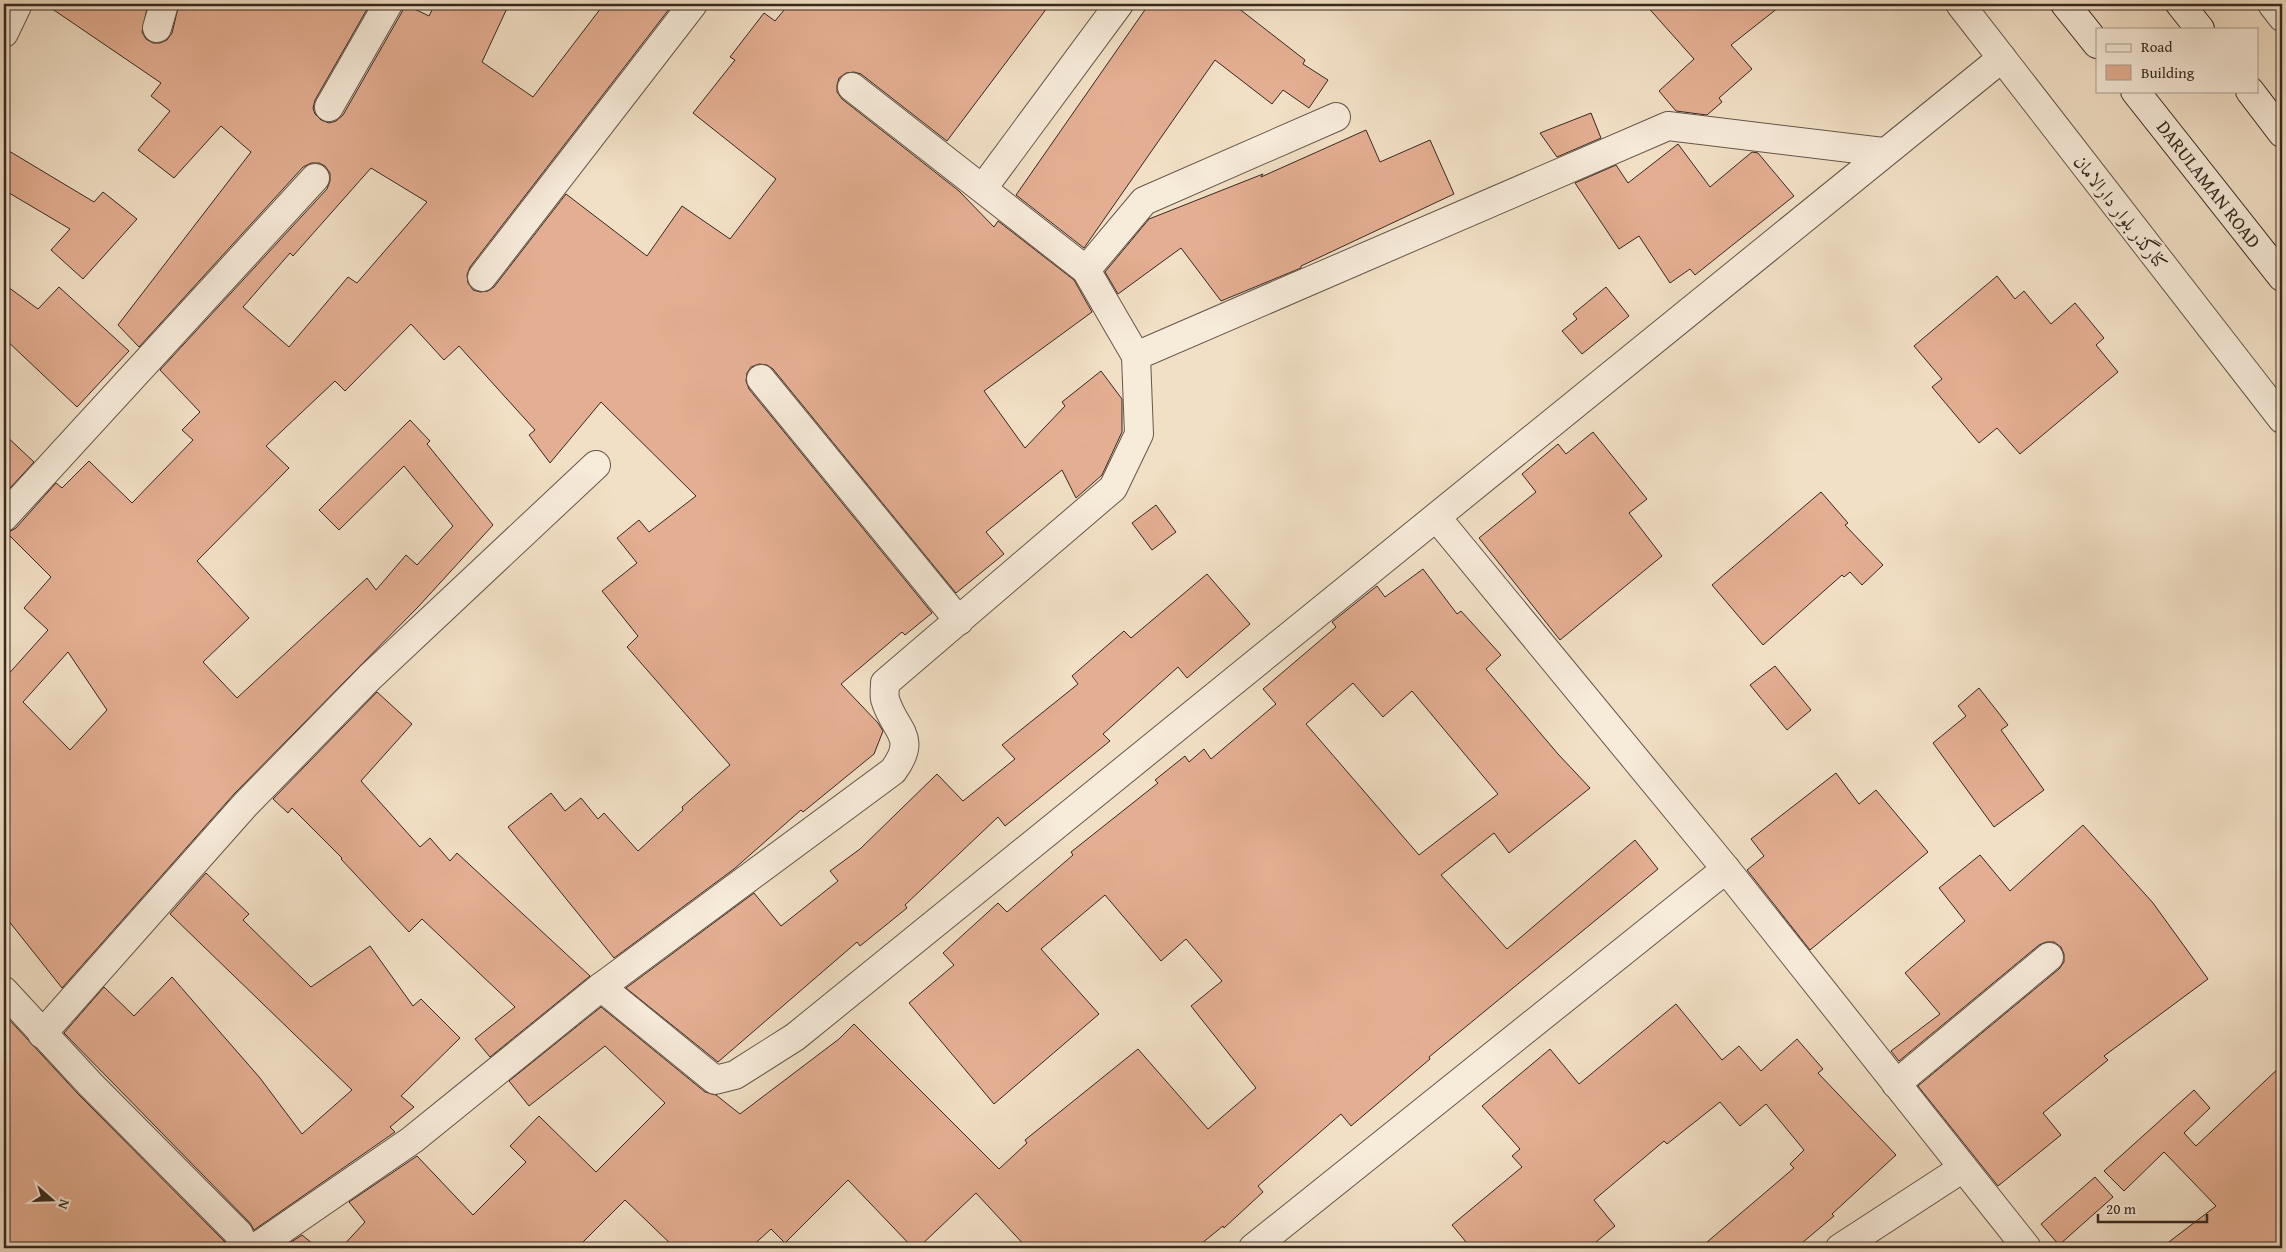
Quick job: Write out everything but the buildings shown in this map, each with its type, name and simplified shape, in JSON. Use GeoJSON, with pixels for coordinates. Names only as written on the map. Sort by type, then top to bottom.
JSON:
{"type":"FeatureCollection","features":[{"type":"Feature","properties":{"kind":"street"},"geometry":{"type":"LineString","coordinates":[[329,107],[388,4]]}},
{"type":"Feature","properties":{"kind":"street"},"geometry":{"type":"LineString","coordinates":[[482,277],[693,4]]}},
{"type":"Feature","properties":{"kind":"street"},"geometry":{"type":"LineString","coordinates":[[982,188],[1119,4]]}},
{"type":"Feature","properties":{"kind":"street","name":"کنارگذر بلوار دارالامان"},"geometry":{"type":"LineString","coordinates":[[1960,4],[2282,419]]}},
{"type":"Feature","properties":{"kind":"street"},"geometry":{"type":"LineString","coordinates":[[2065,4],[2096,43]]}},
{"type":"Feature","properties":{"kind":"street"},"geometry":{"type":"LineString","coordinates":[[2180,4],[2199,28]]}},
{"type":"Feature","properties":{"kind":"street"},"geometry":{"type":"LineString","coordinates":[[2272,4],[2282,17]]}},
{"type":"Feature","properties":{"kind":"street"},"geometry":{"type":"LineString","coordinates":[[4,34],[17,6]]}},
{"type":"Feature","properties":{"kind":"street"},"geometry":{"type":"LineString","coordinates":[[601,987],[715,1080],[736,1075],[795,1037],[1437,518],[1883,152],[2002,58]]}},
{"type":"Feature","properties":{"kind":"street"},"geometry":{"type":"LineString","coordinates":[[255,1248],[412,1140],[601,987],[893,771],[902,759],[905,739],[885,699],[884,683],[1113,488],[1139,434],[1136,356],[1086,270],[852,87]]}},
{"type":"Feature","properties":{"kind":"street","name":"DARULAMAN ROAD"},"geometry":{"type":"LineString","coordinates":[[2136,92],[2282,277]]}},
{"type":"Feature","properties":{"kind":"street"},"geometry":{"type":"LineString","coordinates":[[2251,92],[2282,133]]}},
{"type":"Feature","properties":{"kind":"street"},"geometry":{"type":"LineString","coordinates":[[1086,270],[1144,201],[1336,117]]}},
{"type":"Feature","properties":{"kind":"street"},"geometry":{"type":"LineString","coordinates":[[1136,356],[1668,126],[1883,152]]}},
{"type":"Feature","properties":{"kind":"street"},"geometry":{"type":"LineString","coordinates":[[4,517],[315,178]]}},
{"type":"Feature","properties":{"kind":"street"},"geometry":{"type":"LineString","coordinates":[[760,379],[959,621]]}},
{"type":"Feature","properties":{"kind":"street"},"geometry":{"type":"LineString","coordinates":[[42,1034],[244,804],[370,677],[596,464]]}},
{"type":"Feature","properties":{"kind":"street"},"geometry":{"type":"LineString","coordinates":[[1437,518],[1726,869],[2027,1248]]}},
{"type":"Feature","properties":{"kind":"street"},"geometry":{"type":"LineString","coordinates":[[1254,1248],[1726,869]]}},
{"type":"Feature","properties":{"kind":"street"},"geometry":{"type":"LineString","coordinates":[[1896,1084],[2049,957]]}},
{"type":"Feature","properties":{"kind":"street"},"geometry":{"type":"LineString","coordinates":[[4,991],[42,1034],[239,1234],[242,1248]]}},
{"type":"Feature","properties":{"kind":"street"},"geometry":{"type":"LineString","coordinates":[[1840,1248],[1963,1168]]}}]}
